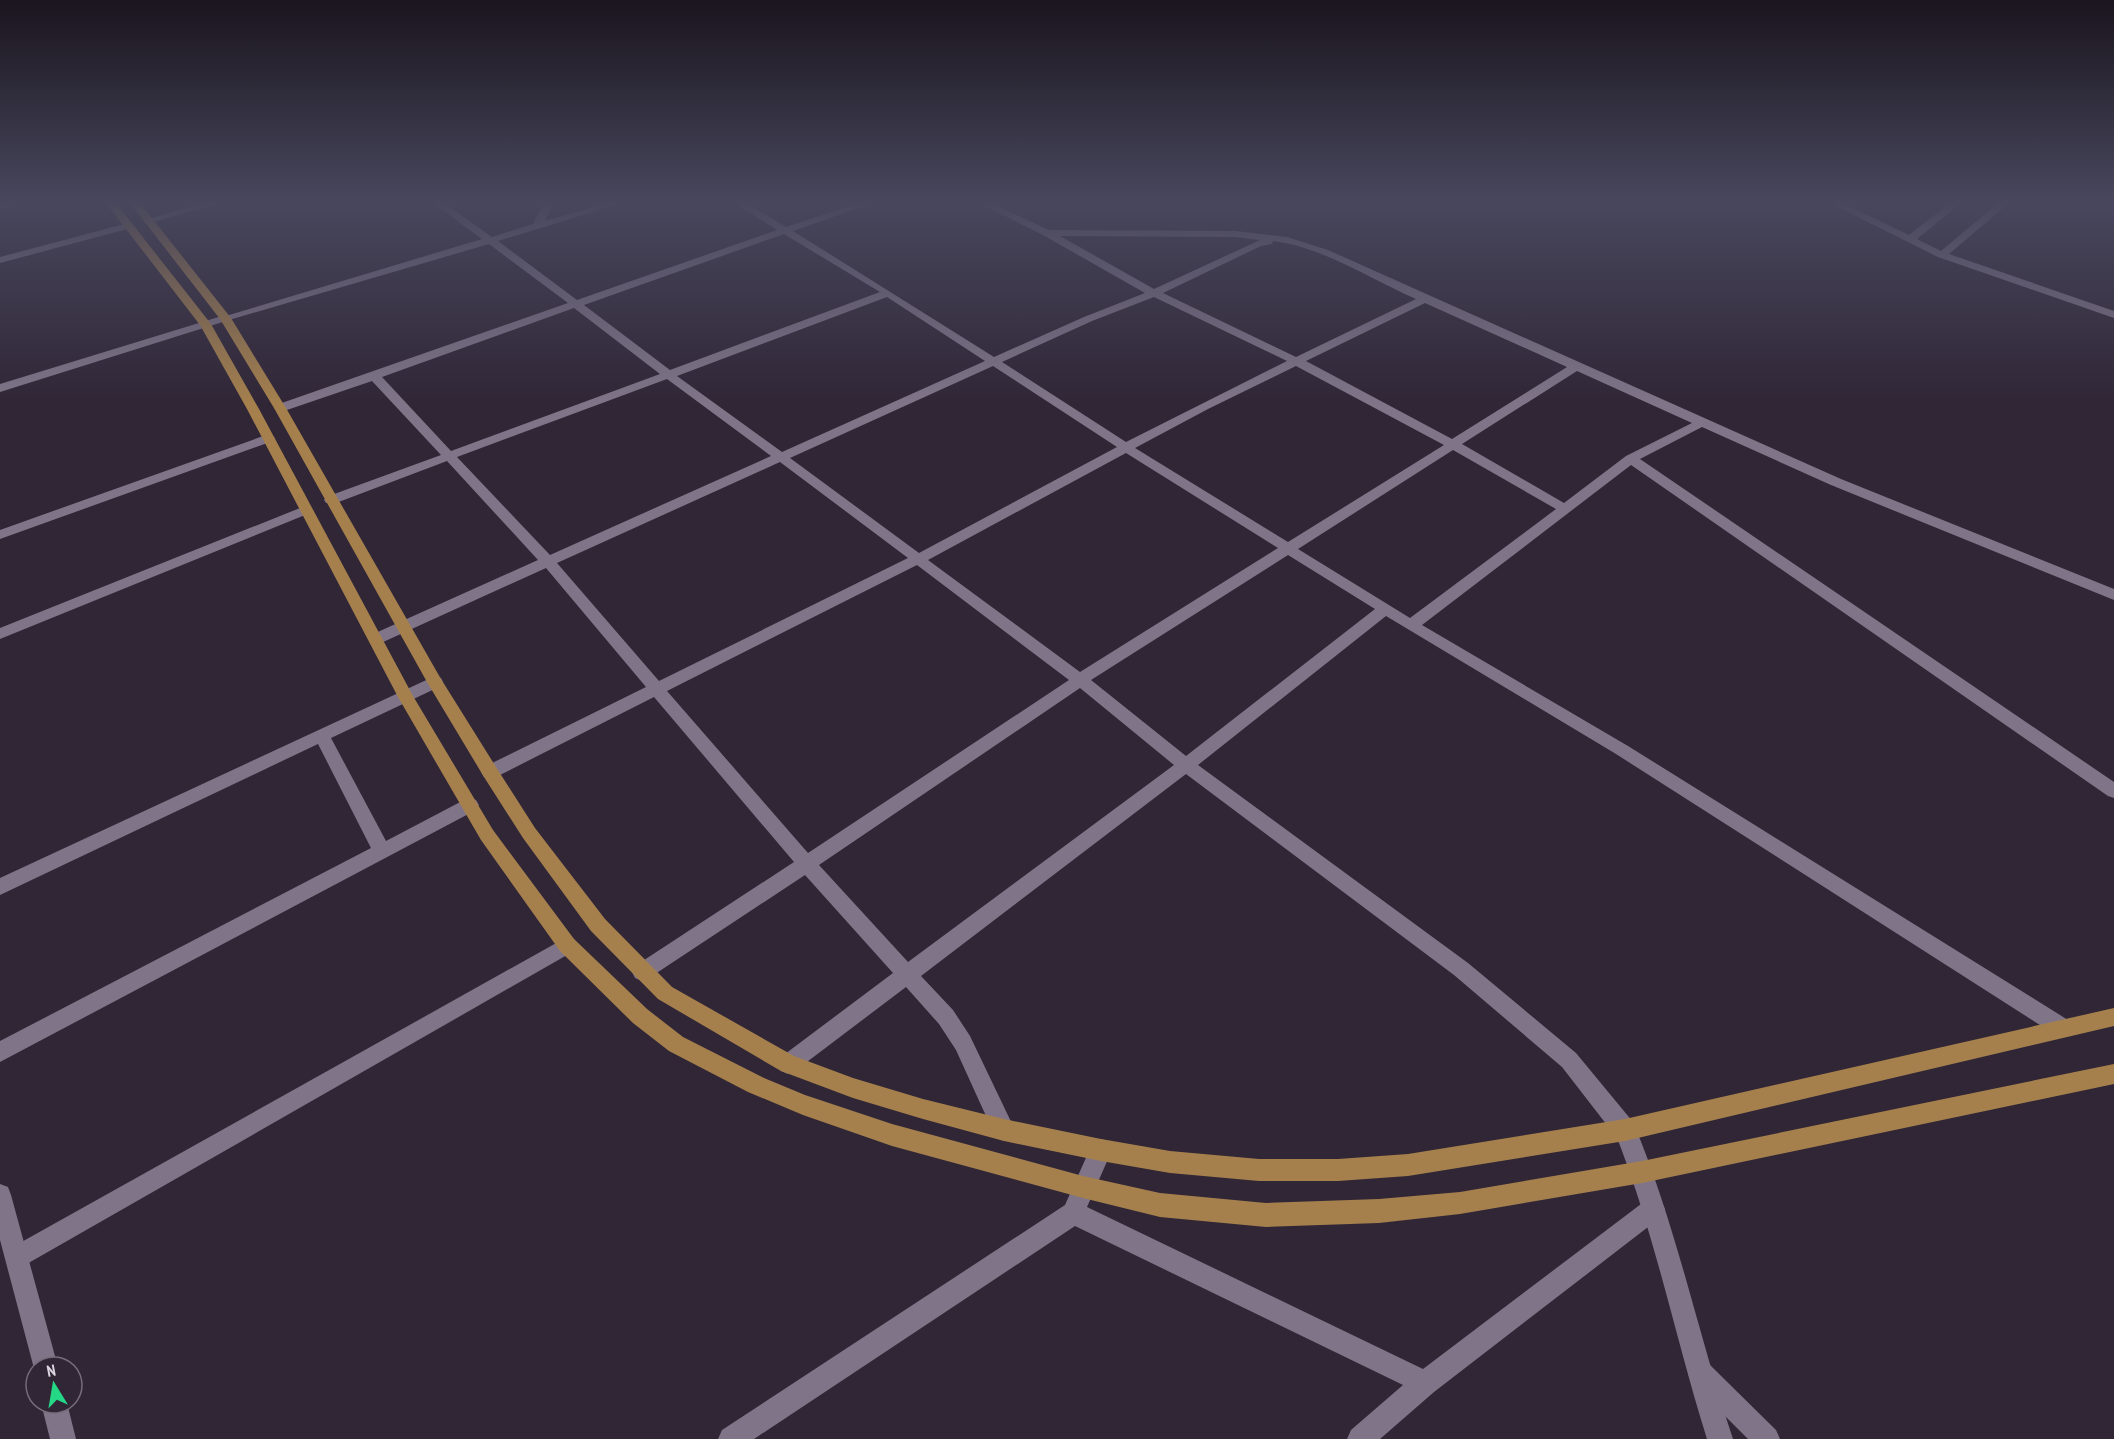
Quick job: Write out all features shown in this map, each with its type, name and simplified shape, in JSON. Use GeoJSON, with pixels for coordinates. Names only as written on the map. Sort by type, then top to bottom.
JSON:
{"type":"FeatureCollection","features":[{"type":"Feature","properties":{"kind":"main road"},"geometry":{"type":"LineString","coordinates":[[163,270],[205,324],[269,438],[305,510],[406,697],[487,835],[567,945],[640,1016],[676,1044],[756,1085],[803,1105],[892,1135],[1083,1187],[1160,1205],[1266,1215],[1379,1211],[1460,1203],[1642,1172],[2114,1074]]}},
{"type":"Feature","properties":{"kind":"main road"},"geometry":{"type":"LineString","coordinates":[[188,270],[225,318],[280,408],[406,627],[435,682],[490,772],[529,833],[598,925],[665,993],[735,1036],[788,1064],[853,1088],[1004,1130],[1101,1150],[1170,1162],[1258,1170],[1338,1170],[1408,1165],[1626,1130],[2061,1027],[2114,1017]]}},
{"type":"Feature","properties":{"kind":"street"},"geometry":{"type":"LineString","coordinates":[[0,388],[389,270]]}},
{"type":"Feature","properties":{"kind":"street"},"geometry":{"type":"LineString","coordinates":[[532,270],[916,560],[1080,680],[1186,765],[1461,969],[1569,1060],[1626,1130],[1653,1209],[1698,1371],[1712,1433]]}},
{"type":"Feature","properties":{"kind":"street"},"geometry":{"type":"LineString","coordinates":[[280,408],[668,270]]}},
{"type":"Feature","properties":{"kind":"street"},"geometry":{"type":"LineString","coordinates":[[851,270],[1128,449],[1411,625],[1622,750],[2061,1027]]}},
{"type":"Feature","properties":{"kind":"street"},"geometry":{"type":"LineString","coordinates":[[1113,270],[1154,293],[1298,362],[1454,444],[1565,509]]}},
{"type":"Feature","properties":{"kind":"street"},"geometry":{"type":"LineString","coordinates":[[376,639],[994,361],[1202,270]]}},
{"type":"Feature","properties":{"kind":"street"},"geometry":{"type":"LineString","coordinates":[[1363,270],[1836,482],[2114,595]]}},
{"type":"Feature","properties":{"kind":"street"},"geometry":{"type":"LineString","coordinates":[[1985,270],[2114,315]]}},
{"type":"Feature","properties":{"kind":"street"},"geometry":{"type":"LineString","coordinates":[[331,500],[888,293]]}},
{"type":"Feature","properties":{"kind":"street"},"geometry":{"type":"LineString","coordinates":[[490,772],[916,560],[1128,449],[1204,406],[1425,299]]}},
{"type":"Feature","properties":{"kind":"street"},"geometry":{"type":"LineString","coordinates":[[642,972],[807,865],[1080,680],[1577,366]]}},
{"type":"Feature","properties":{"kind":"street"},"geometry":{"type":"LineString","coordinates":[[374,376],[549,563],[807,865],[946,1017],[963,1043],[1004,1130]]}},
{"type":"Feature","properties":{"kind":"street"},"geometry":{"type":"LineString","coordinates":[[1411,625],[1631,459],[1701,423]]}},
{"type":"Feature","properties":{"kind":"street"},"geometry":{"type":"LineString","coordinates":[[0,535],[269,438]]}},
{"type":"Feature","properties":{"kind":"street"},"geometry":{"type":"LineString","coordinates":[[1631,459],[2114,791]]}},
{"type":"Feature","properties":{"kind":"street"},"geometry":{"type":"LineString","coordinates":[[0,634],[305,510]]}},
{"type":"Feature","properties":{"kind":"street"},"geometry":{"type":"LineString","coordinates":[[788,1064],[1186,765],[1385,609]]}},
{"type":"Feature","properties":{"kind":"street"},"geometry":{"type":"LineString","coordinates":[[0,887],[435,682]]}},
{"type":"Feature","properties":{"kind":"street"},"geometry":{"type":"LineString","coordinates":[[322,736],[381,851]]}},
{"type":"Feature","properties":{"kind":"street"},"geometry":{"type":"LineString","coordinates":[[0,1052],[470,805]]}},
{"type":"Feature","properties":{"kind":"street"},"geometry":{"type":"LineString","coordinates":[[17,1257],[567,945]]}},
{"type":"Feature","properties":{"kind":"street"},"geometry":{"type":"LineString","coordinates":[[731,1439],[1074,1212],[1101,1150]]}},
{"type":"Feature","properties":{"kind":"street"},"geometry":{"type":"LineString","coordinates":[[0,1195],[42,1355]]}},
{"type":"Feature","properties":{"kind":"street"},"geometry":{"type":"LineString","coordinates":[[1360,1439],[1425,1383],[1653,1209]]}},
{"type":"Feature","properties":{"kind":"street"},"geometry":{"type":"LineString","coordinates":[[1074,1212],[1425,1383]]}},
{"type":"Feature","properties":{"kind":"street"},"geometry":{"type":"LineString","coordinates":[[1698,1371],[1767,1439]]}},
{"type":"Feature","properties":{"kind":"street"},"geometry":{"type":"LineString","coordinates":[[57,1415],[63,1439]]}}]}
